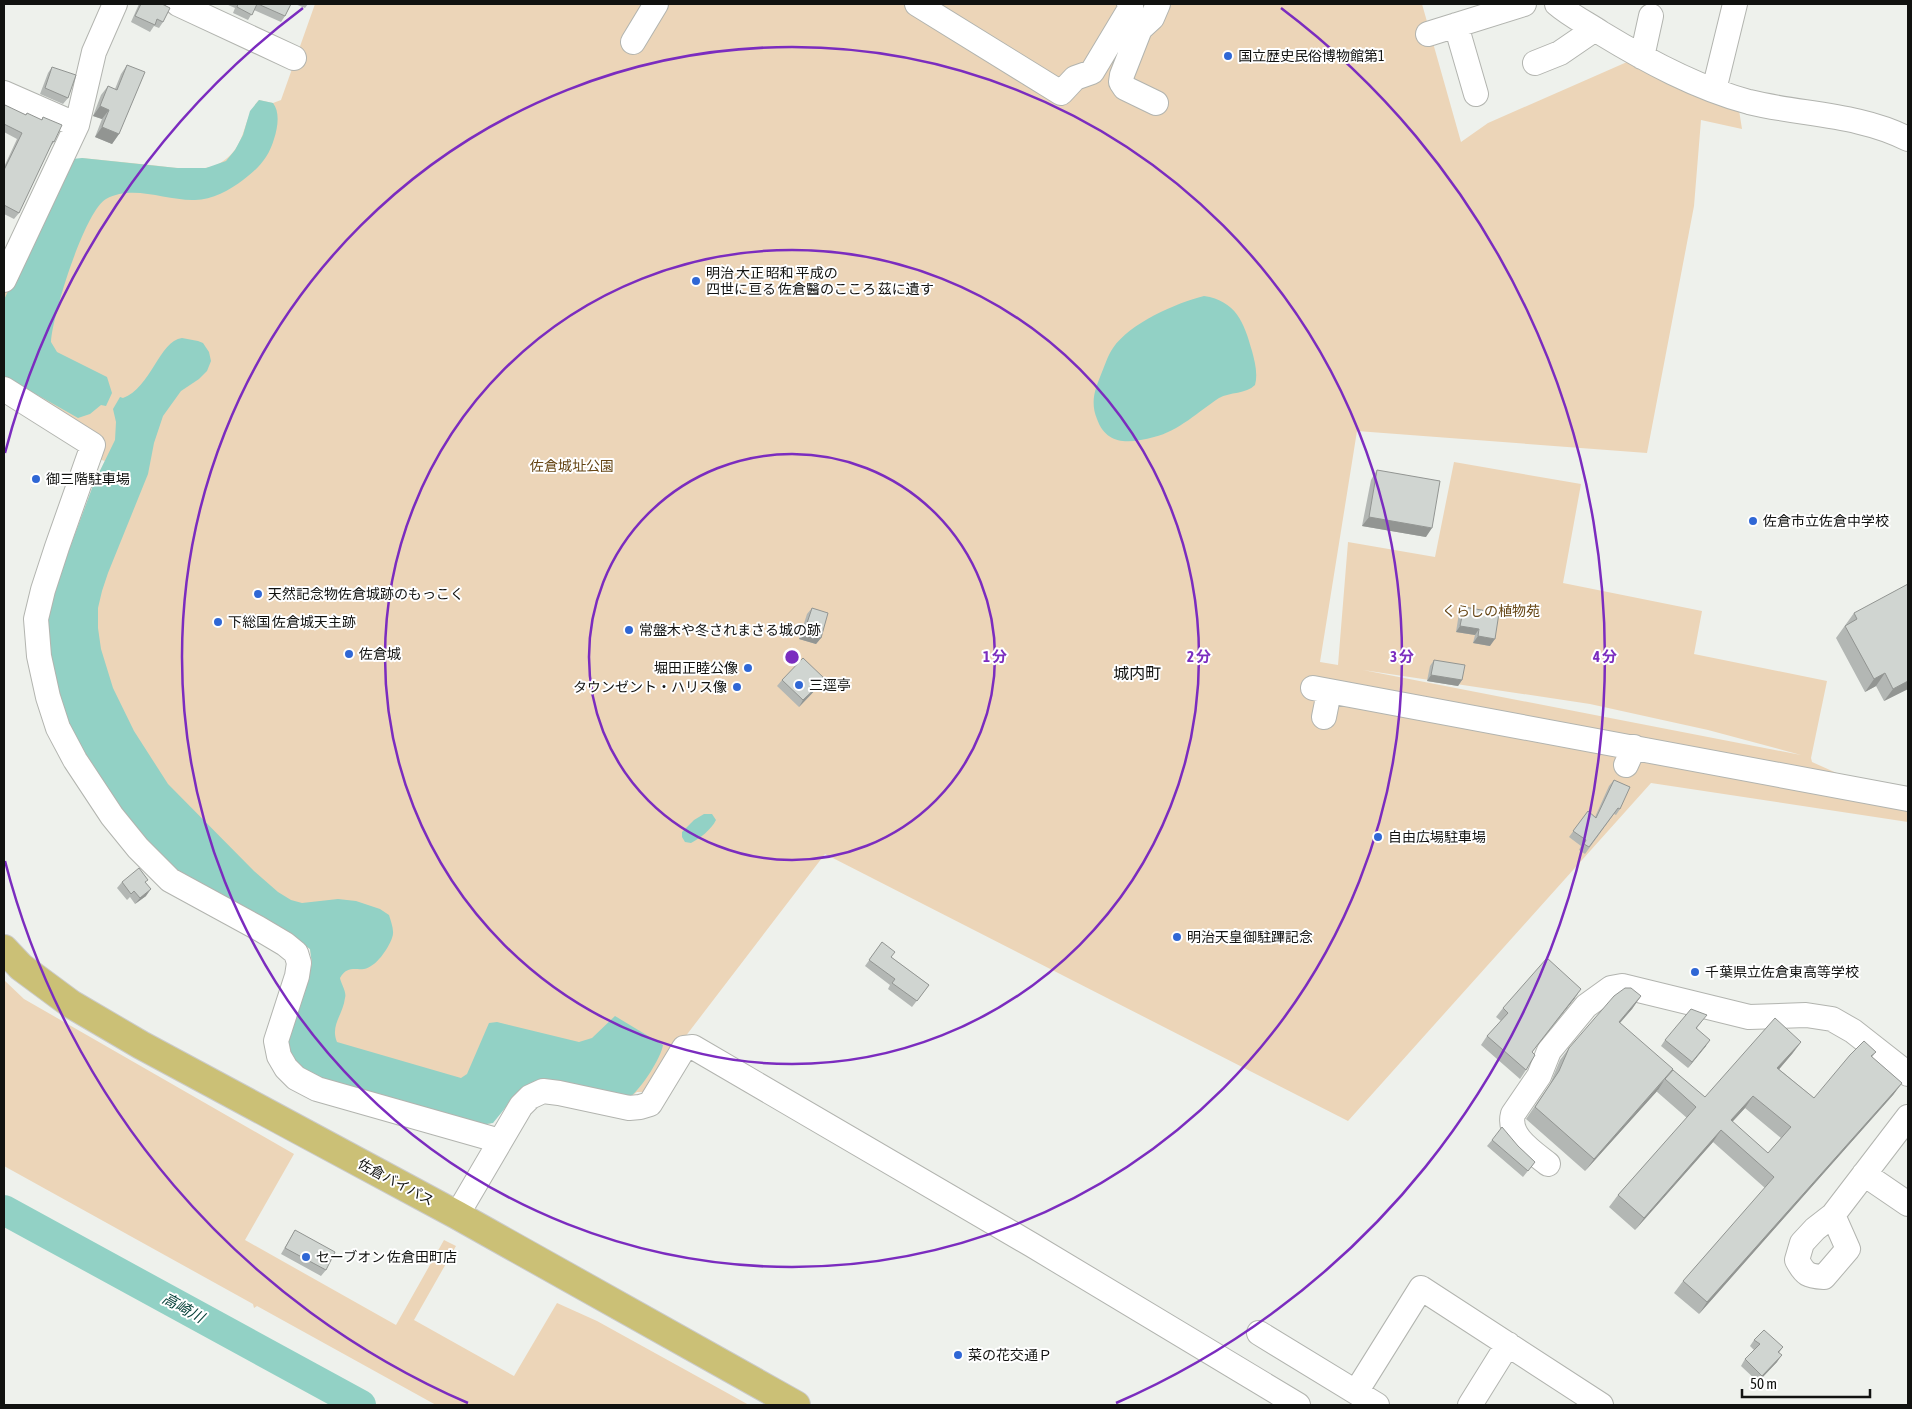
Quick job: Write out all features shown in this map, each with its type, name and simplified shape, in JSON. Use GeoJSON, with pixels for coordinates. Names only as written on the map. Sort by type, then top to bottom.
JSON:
{"type":"FeatureCollection","features":[{"type":"Feature","properties":{"kind":"highway","name":"佐倉バイパス"},"geometry":{"type":"LineString","coordinates":[[4,949],[21,967],[71,1004],[141,1045],[457,1215],[796,1405]]}},
{"type":"Feature","properties":{"kind":"street"},"geometry":{"type":"LineString","coordinates":[[4,280],[10,251],[77,125],[94,52],[115,4]]}},
{"type":"Feature","properties":{"kind":"street"},"geometry":{"type":"LineString","coordinates":[[178,4],[294,58]]}},
{"type":"Feature","properties":{"kind":"street"},"geometry":{"type":"LineString","coordinates":[[633,42],[656,4]]}},
{"type":"Feature","properties":{"kind":"street"},"geometry":{"type":"LineString","coordinates":[[917,4],[977,39],[1060,93],[1075,78],[1092,72],[1131,7],[1129,4]]}},
{"type":"Feature","properties":{"kind":"street"},"geometry":{"type":"LineString","coordinates":[[1103,84],[1141,4]]}},
{"type":"Feature","properties":{"kind":"street"},"geometry":{"type":"LineString","coordinates":[[1156,103],[1126,88],[1121,82],[1140,29],[1152,18],[1158,4]]}},
{"type":"Feature","properties":{"kind":"street"},"geometry":{"type":"LineString","coordinates":[[1428,34],[1524,4]]}},
{"type":"Feature","properties":{"kind":"street"},"geometry":{"type":"LineString","coordinates":[[1557,4],[1570,16],[1642,57],[1714,90],[1749,102],[1858,121],[1895,132],[1908,139]]}},
{"type":"Feature","properties":{"kind":"street"},"geometry":{"type":"LineString","coordinates":[[1714,90],[1735,4]]}},
{"type":"Feature","properties":{"kind":"street"},"geometry":{"type":"LineString","coordinates":[[1642,57],[1652,16]]}},
{"type":"Feature","properties":{"kind":"street"},"geometry":{"type":"LineString","coordinates":[[1456,25],[1476,94]]}},
{"type":"Feature","properties":{"kind":"street"},"geometry":{"type":"LineString","coordinates":[[1535,64],[1560,53],[1595,29]]}},
{"type":"Feature","properties":{"kind":"street"},"geometry":{"type":"LineString","coordinates":[[4,93],[77,125]]}},
{"type":"Feature","properties":{"kind":"street"},"geometry":{"type":"LineString","coordinates":[[4,389],[93,445],[51,565],[36,619],[39,656],[48,697],[58,728],[92,790],[138,848],[170,880],[258,928],[296,953],[299,962],[297,976],[276,1041],[279,1056],[286,1068],[296,1078],[317,1089],[500,1141]]}},
{"type":"Feature","properties":{"kind":"street"},"geometry":{"type":"LineString","coordinates":[[1324,717],[1321,690],[1630,756],[1908,799]]}},
{"type":"Feature","properties":{"kind":"street"},"geometry":{"type":"LineString","coordinates":[[1548,1164],[1516,1135],[1511,1120],[1513,1114],[1539,1076],[1549,1051],[1586,1006],[1611,988],[1622,986],[1749,1016],[1806,1015],[1832,1019],[1853,1031],[1908,1074]]}},
{"type":"Feature","properties":{"kind":"street"},"geometry":{"type":"LineString","coordinates":[[457,1215],[521,1106],[530,1097],[543,1092],[558,1093],[628,1108],[650,1104],[684,1048],[693,1047],[1032,1245],[1298,1405]]}},
{"type":"Feature","properties":{"kind":"street"},"geometry":{"type":"LineString","coordinates":[[1833,1215],[1848,1249],[1824,1277],[1811,1276],[1803,1271],[1797,1260],[1802,1243],[1803,1230],[1833,1215],[1908,1117]]}},
{"type":"Feature","properties":{"kind":"street"},"geometry":{"type":"LineString","coordinates":[[1864,1174],[1908,1204]]}},
{"type":"Feature","properties":{"kind":"street"},"geometry":{"type":"LineString","coordinates":[[1356,1392],[1421,1288],[1601,1405]]}},
{"type":"Feature","properties":{"kind":"street"},"geometry":{"type":"LineString","coordinates":[[1259,1332],[1377,1405]]}},
{"type":"Feature","properties":{"kind":"street"},"geometry":{"type":"LineString","coordinates":[[1470,1405],[1508,1344]]}},
{"type":"Feature","properties":{"kind":"green space","name":"佐倉城址公園"},"geometry":{"type":"Polygon","coordinates":[[[315,4],[1422,4],[1461,142],[1488,123],[1627,62],[1739,110],[1742,129],[1701,120],[1694,206],[1647,453],[1357,431],[1320,662],[1338,665],[1348,542],[1435,557],[1454,462],[1581,484],[1563,583],[1702,611],[1694,654],[1827,681],[1811,758],[1812,762],[1850,779],[1908,789],[1908,822],[1651,783],[1348,1121],[825,854],[685,1037],[674,1044],[643,1092],[637,1092],[630,1097],[536,1082],[519,1091],[490,1124],[315,1078],[299,998],[312,964],[310,949],[289,934],[182,878],[52,596],[94,483],[105,461],[95,458],[4,379],[4,289],[82,158],[185,168],[205,168],[217,165],[225,160],[238,145],[251,112],[259,100],[273,103],[281,100],[315,4]],[[1363,670],[1801,755],[1708,730],[1590,704],[1363,670]]]}},
{"type":"Feature","properties":{"kind":"green space"},"geometry":{"type":"Polygon","coordinates":[[[4,980],[24,999],[294,1154],[245,1240],[396,1325],[444,1240],[456,1246],[414,1320],[514,1376],[557,1303],[597,1321],[749,1405],[436,1405],[257,1306],[254,1308],[253,1304],[4,1166],[4,980]]]}},
{"type":"Feature","properties":{"kind":"water"},"geometry":{"type":"Polygon","coordinates":[[[259,100],[273,103],[277,111],[278,120],[275,134],[272,145],[262,162],[238,184],[227,191],[201,200],[184,200],[139,193],[117,195],[106,199],[97,208],[88,223],[63,289],[51,342],[57,352],[107,377],[112,393],[106,406],[101,405],[90,414],[78,418],[4,376],[4,300],[63,171],[72,159],[82,158],[177,168],[206,168],[226,161],[235,150],[243,135],[250,111],[259,100]]]}},
{"type":"Feature","properties":{"kind":"water"},"geometry":{"type":"Polygon","coordinates":[[[1204,296],[1224,303],[1237,314],[1242,322],[1254,359],[1255,385],[1247,390],[1219,398],[1180,425],[1163,434],[1137,441],[1113,439],[1101,428],[1097,419],[1094,396],[1097,384],[1113,348],[1130,330],[1154,315],[1204,296]]]}},
{"type":"Feature","properties":{"kind":"water"},"geometry":{"type":"Polygon","coordinates":[[[182,338],[203,343],[209,352],[211,361],[207,371],[181,391],[163,416],[154,443],[148,474],[108,573],[98,608],[101,649],[113,688],[134,731],[168,784],[254,871],[278,892],[291,900],[302,903],[338,899],[356,901],[380,909],[389,915],[393,935],[381,957],[368,968],[348,970],[340,978],[345,996],[335,1030],[337,1042],[461,1078],[467,1074],[489,1023],[497,1022],[579,1042],[592,1038],[615,1016],[663,1045],[650,1073],[630,1097],[536,1082],[519,1091],[493,1123],[480,1125],[315,1078],[292,1059],[287,1043],[299,998],[312,964],[310,949],[289,934],[182,878],[147,848],[90,768],[60,707],[46,629],[52,596],[94,483],[115,440],[116,422],[113,409],[120,397],[123,398],[133,393],[141,385],[167,347],[174,341],[182,338]]]}},
{"type":"Feature","properties":{"kind":"water"},"geometry":{"type":"Polygon","coordinates":[[[704,814],[712,814],[716,820],[714,824],[691,843],[685,842],[682,832],[694,820],[704,814]]]}},
{"type":"Feature","properties":{"kind":"building"},"geometry":{"type":"Polygon","coordinates":[[[141,4],[162,4],[170,8],[163,22],[157,19],[155,25],[135,16],[141,4]]]}},
{"type":"Feature","properties":{"kind":"building"},"geometry":{"type":"Polygon","coordinates":[[[238,4],[257,4],[252,15],[237,7],[238,4]]]}},
{"type":"Feature","properties":{"kind":"building"},"geometry":{"type":"Polygon","coordinates":[[[258,4],[291,4],[285,16],[258,4]]]}},
{"type":"Feature","properties":{"kind":"building"},"geometry":{"type":"Polygon","coordinates":[[[127,65],[145,72],[119,134],[102,127],[109,110],[100,106],[108,86],[117,90],[127,65]]]}},
{"type":"Feature","properties":{"kind":"building"},"geometry":{"type":"Polygon","coordinates":[[[52,67],[76,75],[68,98],[45,88],[52,67]]]}},
{"type":"Feature","properties":{"kind":"building"},"geometry":{"type":"Polygon","coordinates":[[[5,105],[26,115],[27,113],[42,120],[43,117],[62,125],[19,213],[4,205],[4,170],[22,133],[4,124],[5,105]]]}},
{"type":"Feature","properties":{"kind":"building"},"geometry":{"type":"Polygon","coordinates":[[[1377,470],[1440,481],[1432,528],[1369,517],[1377,470]]]}},
{"type":"Feature","properties":{"kind":"building"},"geometry":{"type":"Polygon","coordinates":[[[1908,584],[1908,681],[1893,689],[1885,673],[1874,679],[1845,626],[1857,619],[1854,613],[1908,584]]]}},
{"type":"Feature","properties":{"kind":"building"},"geometry":{"type":"Polygon","coordinates":[[[1464,607],[1499,613],[1495,639],[1478,636],[1479,629],[1460,626],[1464,607]]]}},
{"type":"Feature","properties":{"kind":"building"},"geometry":{"type":"Polygon","coordinates":[[[812,608],[828,613],[821,638],[804,632],[812,608]]]}},
{"type":"Feature","properties":{"kind":"building","name":"三逕亭"},"geometry":{"type":"Polygon","coordinates":[[[803,658],[825,679],[803,700],[782,680],[803,658]]]}},
{"type":"Feature","properties":{"kind":"building"},"geometry":{"type":"Polygon","coordinates":[[[1434,660],[1465,665],[1462,680],[1431,675],[1434,660]]]}},
{"type":"Feature","properties":{"kind":"building"},"geometry":{"type":"Polygon","coordinates":[[[1614,780],[1630,787],[1620,809],[1618,808],[1589,847],[1584,844],[1586,840],[1573,831],[1588,811],[1596,818],[1614,780]]]}},
{"type":"Feature","properties":{"kind":"building"},"geometry":{"type":"Polygon","coordinates":[[[139,868],[148,880],[145,882],[151,889],[140,898],[134,891],[131,894],[122,882],[139,868]]]}},
{"type":"Feature","properties":{"kind":"building"},"geometry":{"type":"Polygon","coordinates":[[[882,942],[895,952],[891,957],[929,985],[917,1001],[892,983],[895,979],[869,960],[882,942]]]}},
{"type":"Feature","properties":{"kind":"building"},"geometry":{"type":"Polygon","coordinates":[[[1547,958],[1581,989],[1532,1052],[1535,1055],[1526,1070],[1487,1036],[1508,1013],[1503,1008],[1547,958]]]}},
{"type":"Feature","properties":{"kind":"building"},"geometry":{"type":"Polygon","coordinates":[[[1625,988],[1631,988],[1641,996],[1619,1022],[1673,1069],[1594,1159],[1535,1107],[1559,1071],[1569,1048],[1614,996],[1625,988]]]}},
{"type":"Feature","properties":{"kind":"building"},"geometry":{"type":"Polygon","coordinates":[[[1691,1009],[1707,1015],[1696,1028],[1710,1040],[1692,1062],[1665,1040],[1691,1009]]]}},
{"type":"Feature","properties":{"kind":"building"},"geometry":{"type":"Polygon","coordinates":[[[1775,1018],[1801,1042],[1777,1068],[1814,1098],[1864,1041],[1876,1052],[1871,1056],[1902,1083],[1707,1302],[1683,1281],[1774,1177],[1721,1130],[1644,1218],[1618,1195],[1696,1107],[1665,1079],[1673,1070],[1705,1097],[1775,1018]],[[1753,1096],[1731,1120],[1768,1153],[1791,1127],[1753,1096]]]}},
{"type":"Feature","properties":{"kind":"building"},"geometry":{"type":"Polygon","coordinates":[[[1502,1127],[1535,1162],[1528,1171],[1492,1140],[1502,1127]]]}},
{"type":"Feature","properties":{"kind":"building"},"geometry":{"type":"Polygon","coordinates":[[[295,1230],[335,1252],[326,1270],[285,1248],[295,1230]]]}},
{"type":"Feature","properties":{"kind":"building"},"geometry":{"type":"Polygon","coordinates":[[[1764,1330],[1783,1347],[1778,1352],[1782,1355],[1762,1376],[1745,1359],[1760,1344],[1754,1340],[1764,1330]]]}},
{"type":"Feature","properties":{"kind":"waterway","name":"高崎川"},"geometry":{"type":"LineString","coordinates":[[4,1210],[361,1405]]}},
{"type":"Feature","properties":{"kind":"place","name":"国立歴史民俗博物館第1"},"geometry":{"type":"Point","coordinates":[1228,56]}},
{"type":"Feature","properties":{"kind":"place","name":"明治 大正 昭和 平成の 四世に亘る 佐倉醫のこころ 茲に遺す"},"geometry":{"type":"Point","coordinates":[696,281]}},
{"type":"Feature","properties":{"kind":"place","name":"御三階駐車場"},"geometry":{"type":"Point","coordinates":[36,479]}},
{"type":"Feature","properties":{"kind":"place","name":"佐倉市立佐倉中学校"},"geometry":{"type":"Point","coordinates":[1753,521]}},
{"type":"Feature","properties":{"kind":"place","name":"天然記念物佐倉城跡のもっこく"},"geometry":{"type":"Point","coordinates":[258,594]}},
{"type":"Feature","properties":{"kind":"place","name":"下総国 佐倉城天主跡"},"geometry":{"type":"Point","coordinates":[218,622]}},
{"type":"Feature","properties":{"kind":"place","name":"常盤木や冬されまさる城の跡"},"geometry":{"type":"Point","coordinates":[629,630]}},
{"type":"Feature","properties":{"kind":"place","name":"佐倉城"},"geometry":{"type":"Point","coordinates":[349,654]}},
{"type":"Feature","properties":{"kind":"place","name":"堀田正睦公像"},"geometry":{"type":"Point","coordinates":[748,668]}},
{"type":"Feature","properties":{"kind":"place","name":"三逕亭"},"geometry":{"type":"Point","coordinates":[799,685]}},
{"type":"Feature","properties":{"kind":"place","name":"タウンゼント・ハリス像"},"geometry":{"type":"Point","coordinates":[737,687]}},
{"type":"Feature","properties":{"kind":"place","name":"自由広場駐車場"},"geometry":{"type":"Point","coordinates":[1378,837]}},
{"type":"Feature","properties":{"kind":"place","name":"明治天皇御駐蹕記念"},"geometry":{"type":"Point","coordinates":[1177,937]}},
{"type":"Feature","properties":{"kind":"place","name":"千葉県立佐倉東高等学校"},"geometry":{"type":"Point","coordinates":[1695,972]}},
{"type":"Feature","properties":{"kind":"place","name":"セーブオン 佐倉田町店"},"geometry":{"type":"Point","coordinates":[306,1257]}},
{"type":"Feature","properties":{"kind":"place","name":"菜の花交通Ｐ"},"geometry":{"type":"Point","coordinates":[958,1355]}},
{"type":"Feature","properties":{"kind":"district","name":"城内町"},"geometry":{"type":"Point","coordinates":[1137,673]}},
{"type":"Feature","properties":{"kind":"park label","name":"くらしの植物苑"},"geometry":{"type":"Point","coordinates":[1491,611]}}]}
